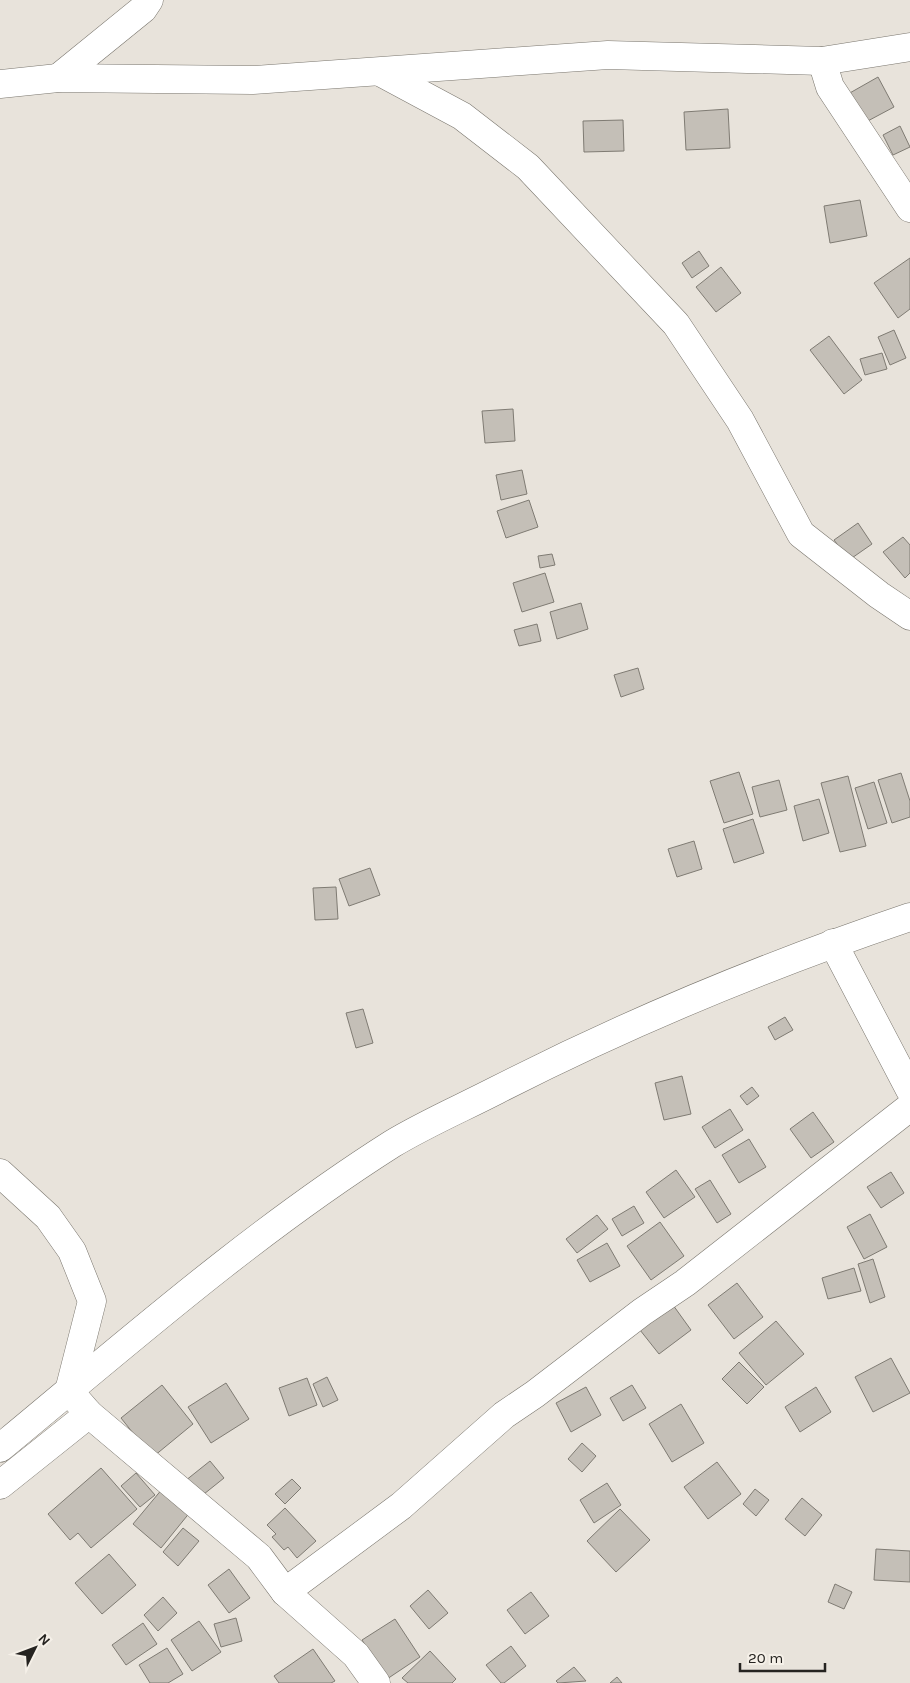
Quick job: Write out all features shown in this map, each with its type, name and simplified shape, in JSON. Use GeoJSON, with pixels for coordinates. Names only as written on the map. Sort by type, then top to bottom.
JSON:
{"type":"FeatureCollection","features":[{"type":"Feature","properties":{"kind":"main road"},"geometry":{"type":"LineString","coordinates":[[58,78],[143,9],[149,0]]}},
{"type":"Feature","properties":{"kind":"main road"},"geometry":{"type":"LineString","coordinates":[[0,84],[58,78],[253,80],[608,55],[822,61],[910,47]]}},
{"type":"Feature","properties":{"kind":"main road"},"geometry":{"type":"LineString","coordinates":[[822,61],[830,87],[910,208]]}},
{"type":"Feature","properties":{"kind":"main road"},"geometry":{"type":"LineString","coordinates":[[380,72],[462,116],[528,167],[676,324],[740,420],[802,534],[879,596],[910,616]]}},
{"type":"Feature","properties":{"kind":"main road"},"geometry":{"type":"LineString","coordinates":[[0,1448],[256,1238],[394,1143],[570,1052],[715,989],[833,943],[910,917]]}},
{"type":"Feature","properties":{"kind":"main road"},"geometry":{"type":"LineString","coordinates":[[833,943],[910,1090]]}},
{"type":"Feature","properties":{"kind":"main road"},"geometry":{"type":"LineString","coordinates":[[285,1592],[401,1506],[504,1415],[535,1394],[642,1312],[685,1283],[910,1107]]}},
{"type":"Feature","properties":{"kind":"main road"},"geometry":{"type":"LineString","coordinates":[[0,1173],[53,1224],[72,1251],[92,1301],[69,1391]]}},
{"type":"Feature","properties":{"kind":"main road"},"geometry":{"type":"LineString","coordinates":[[69,1391],[89,1414],[259,1557],[285,1592],[356,1655],[376,1683]]}},
{"type":"Feature","properties":{"kind":"main road"},"geometry":{"type":"LineString","coordinates":[[0,1486],[89,1414]]}},
{"type":"Feature","properties":{"kind":"building"},"geometry":{"type":"Polygon","coordinates":[[[878,77],[894,107],[864,123],[848,94],[878,77]]]}},
{"type":"Feature","properties":{"kind":"building"},"geometry":{"type":"Polygon","coordinates":[[[728,109],[730,148],[686,150],[684,112],[728,109]]]}},
{"type":"Feature","properties":{"kind":"building"},"geometry":{"type":"Polygon","coordinates":[[[623,120],[624,151],[584,152],[583,121],[623,120]]]}},
{"type":"Feature","properties":{"kind":"building"},"geometry":{"type":"Polygon","coordinates":[[[900,126],[910,147],[893,155],[883,135],[900,126]]]}},
{"type":"Feature","properties":{"kind":"building"},"geometry":{"type":"Polygon","coordinates":[[[860,200],[867,236],[830,243],[824,206],[860,200]]]}},
{"type":"Feature","properties":{"kind":"building"},"geometry":{"type":"Polygon","coordinates":[[[699,251],[709,266],[692,278],[682,263],[699,251]]]}},
{"type":"Feature","properties":{"kind":"building"},"geometry":{"type":"Polygon","coordinates":[[[910,258],[910,309],[898,318],[874,283],[910,258]]]}},
{"type":"Feature","properties":{"kind":"building"},"geometry":{"type":"Polygon","coordinates":[[[721,267],[741,293],[716,312],[696,287],[721,267]]]}},
{"type":"Feature","properties":{"kind":"building"},"geometry":{"type":"Polygon","coordinates":[[[894,330],[906,358],[890,365],[878,337],[894,330]]]}},
{"type":"Feature","properties":{"kind":"building"},"geometry":{"type":"Polygon","coordinates":[[[829,336],[862,380],[844,394],[810,350],[829,336]]]}},
{"type":"Feature","properties":{"kind":"building"},"geometry":{"type":"Polygon","coordinates":[[[882,353],[887,369],[865,375],[860,359],[882,353]]]}},
{"type":"Feature","properties":{"kind":"building"},"geometry":{"type":"Polygon","coordinates":[[[513,409],[515,441],[485,443],[482,411],[513,409]]]}},
{"type":"Feature","properties":{"kind":"building"},"geometry":{"type":"Polygon","coordinates":[[[522,470],[527,494],[501,500],[496,475],[522,470]]]}},
{"type":"Feature","properties":{"kind":"building"},"geometry":{"type":"Polygon","coordinates":[[[529,500],[538,527],[506,538],[497,511],[529,500]]]}},
{"type":"Feature","properties":{"kind":"building"},"geometry":{"type":"Polygon","coordinates":[[[858,523],[872,544],[849,560],[834,540],[858,523]]]}},
{"type":"Feature","properties":{"kind":"building"},"geometry":{"type":"Polygon","coordinates":[[[903,537],[910,545],[910,573],[905,578],[883,552],[903,537]]]}},
{"type":"Feature","properties":{"kind":"building"},"geometry":{"type":"Polygon","coordinates":[[[552,554],[555,565],[540,568],[538,556],[552,554]]]}},
{"type":"Feature","properties":{"kind":"building"},"geometry":{"type":"Polygon","coordinates":[[[545,573],[554,602],[522,612],[513,583],[545,573]]]}},
{"type":"Feature","properties":{"kind":"building"},"geometry":{"type":"Polygon","coordinates":[[[581,603],[588,629],[557,639],[550,612],[581,603]]]}},
{"type":"Feature","properties":{"kind":"building"},"geometry":{"type":"Polygon","coordinates":[[[537,624],[541,641],[519,646],[514,630],[537,624]]]}},
{"type":"Feature","properties":{"kind":"building"},"geometry":{"type":"Polygon","coordinates":[[[638,668],[644,689],[621,697],[614,675],[638,668]]]}},
{"type":"Feature","properties":{"kind":"building"},"geometry":{"type":"Polygon","coordinates":[[[739,772],[753,814],[724,823],[710,781],[739,772]]]}},
{"type":"Feature","properties":{"kind":"building"},"geometry":{"type":"Polygon","coordinates":[[[901,773],[910,801],[910,817],[892,823],[878,780],[901,773]]]}},
{"type":"Feature","properties":{"kind":"building"},"geometry":{"type":"Polygon","coordinates":[[[848,776],[866,846],[840,852],[821,783],[848,776]]]}},
{"type":"Feature","properties":{"kind":"building"},"geometry":{"type":"Polygon","coordinates":[[[779,780],[787,810],[760,817],[752,787],[779,780]]]}},
{"type":"Feature","properties":{"kind":"building"},"geometry":{"type":"Polygon","coordinates":[[[874,782],[887,823],[868,829],[855,788],[874,782]]]}},
{"type":"Feature","properties":{"kind":"building"},"geometry":{"type":"Polygon","coordinates":[[[819,799],[829,833],[803,841],[794,806],[819,799]]]}},
{"type":"Feature","properties":{"kind":"building"},"geometry":{"type":"Polygon","coordinates":[[[753,819],[764,853],[734,863],[723,829],[753,819]]]}},
{"type":"Feature","properties":{"kind":"building"},"geometry":{"type":"Polygon","coordinates":[[[694,841],[702,869],[677,877],[668,849],[694,841]]]}},
{"type":"Feature","properties":{"kind":"building"},"geometry":{"type":"Polygon","coordinates":[[[370,868],[380,895],[349,906],[339,879],[370,868]]]}},
{"type":"Feature","properties":{"kind":"building"},"geometry":{"type":"Polygon","coordinates":[[[336,887],[338,919],[315,920],[313,888],[336,887]]]}},
{"type":"Feature","properties":{"kind":"building"},"geometry":{"type":"Polygon","coordinates":[[[363,1009],[373,1043],[356,1048],[346,1013],[363,1009]]]}},
{"type":"Feature","properties":{"kind":"building"},"geometry":{"type":"Polygon","coordinates":[[[785,1017],[793,1030],[775,1040],[768,1027],[785,1017]]]}},
{"type":"Feature","properties":{"kind":"building"},"geometry":{"type":"Polygon","coordinates":[[[682,1076],[691,1114],[664,1120],[655,1083],[682,1076]]]}},
{"type":"Feature","properties":{"kind":"building"},"geometry":{"type":"Polygon","coordinates":[[[752,1087],[759,1096],[747,1105],[740,1096],[752,1087]]]}},
{"type":"Feature","properties":{"kind":"building"},"geometry":{"type":"Polygon","coordinates":[[[730,1109],[743,1130],[715,1148],[702,1127],[730,1109]]]}},
{"type":"Feature","properties":{"kind":"building"},"geometry":{"type":"Polygon","coordinates":[[[813,1112],[834,1142],[811,1158],[790,1129],[813,1112]]]}},
{"type":"Feature","properties":{"kind":"building"},"geometry":{"type":"Polygon","coordinates":[[[749,1139],[766,1167],[739,1183],[722,1155],[749,1139]]]}},
{"type":"Feature","properties":{"kind":"building"},"geometry":{"type":"Polygon","coordinates":[[[676,1170],[695,1197],[664,1218],[646,1192],[676,1170]]]}},
{"type":"Feature","properties":{"kind":"building"},"geometry":{"type":"Polygon","coordinates":[[[891,1172],[904,1193],[881,1208],[867,1187],[891,1172]]]}},
{"type":"Feature","properties":{"kind":"building"},"geometry":{"type":"Polygon","coordinates":[[[710,1180],[731,1214],[717,1223],[695,1189],[710,1180]]]}},
{"type":"Feature","properties":{"kind":"building"},"geometry":{"type":"Polygon","coordinates":[[[634,1206],[644,1223],[622,1236],[612,1219],[634,1206]]]}},
{"type":"Feature","properties":{"kind":"building"},"geometry":{"type":"Polygon","coordinates":[[[870,1214],[887,1247],[864,1259],[847,1227],[870,1214]]]}},
{"type":"Feature","properties":{"kind":"building"},"geometry":{"type":"Polygon","coordinates":[[[597,1215],[608,1229],[577,1253],[566,1239],[597,1215]]]}},
{"type":"Feature","properties":{"kind":"building"},"geometry":{"type":"Polygon","coordinates":[[[660,1222],[684,1256],[651,1280],[627,1246],[660,1222]]]}},
{"type":"Feature","properties":{"kind":"building"},"geometry":{"type":"Polygon","coordinates":[[[607,1243],[620,1266],[590,1282],[577,1260],[607,1243]]]}},
{"type":"Feature","properties":{"kind":"building"},"geometry":{"type":"Polygon","coordinates":[[[873,1259],[885,1297],[870,1303],[858,1264],[873,1259]]]}},
{"type":"Feature","properties":{"kind":"building"},"geometry":{"type":"Polygon","coordinates":[[[854,1268],[861,1291],[828,1299],[822,1278],[854,1268]]]}},
{"type":"Feature","properties":{"kind":"building"},"geometry":{"type":"Polygon","coordinates":[[[737,1283],[763,1317],[734,1339],[708,1305],[737,1283]]]}},
{"type":"Feature","properties":{"kind":"building"},"geometry":{"type":"Polygon","coordinates":[[[673,1305],[691,1330],[659,1354],[640,1330],[673,1305]]]}},
{"type":"Feature","properties":{"kind":"building"},"geometry":{"type":"Polygon","coordinates":[[[776,1321],[804,1354],[766,1385],[739,1353],[776,1321]]]}},
{"type":"Feature","properties":{"kind":"building"},"geometry":{"type":"Polygon","coordinates":[[[891,1358],[910,1393],[873,1412],[855,1377],[891,1358]]]}},
{"type":"Feature","properties":{"kind":"building"},"geometry":{"type":"Polygon","coordinates":[[[739,1362],[764,1387],[747,1404],[722,1379],[739,1362]]]}},
{"type":"Feature","properties":{"kind":"building"},"geometry":{"type":"Polygon","coordinates":[[[327,1377],[338,1400],[323,1407],[313,1384],[327,1377]]]}},
{"type":"Feature","properties":{"kind":"building"},"geometry":{"type":"Polygon","coordinates":[[[307,1378],[317,1405],[289,1416],[279,1388],[307,1378]]]}},
{"type":"Feature","properties":{"kind":"building"},"geometry":{"type":"Polygon","coordinates":[[[226,1383],[249,1419],[211,1443],[188,1407],[226,1383]]]}},
{"type":"Feature","properties":{"kind":"building"},"geometry":{"type":"Polygon","coordinates":[[[162,1385],[193,1424],[148,1461],[141,1443],[121,1418],[162,1385]]]}},
{"type":"Feature","properties":{"kind":"building"},"geometry":{"type":"Polygon","coordinates":[[[632,1385],[646,1408],[623,1421],[610,1398],[632,1385]]]}},
{"type":"Feature","properties":{"kind":"building"},"geometry":{"type":"Polygon","coordinates":[[[586,1387],[601,1415],[571,1432],[556,1403],[586,1387]]]}},
{"type":"Feature","properties":{"kind":"building"},"geometry":{"type":"Polygon","coordinates":[[[816,1387],[831,1412],[800,1432],[785,1407],[816,1387]]]}},
{"type":"Feature","properties":{"kind":"building"},"geometry":{"type":"Polygon","coordinates":[[[681,1404],[704,1443],[672,1462],[649,1424],[681,1404]]]}},
{"type":"Feature","properties":{"kind":"building"},"geometry":{"type":"Polygon","coordinates":[[[582,1443],[596,1456],[582,1472],[568,1459],[582,1443]]]}},
{"type":"Feature","properties":{"kind":"building"},"geometry":{"type":"Polygon","coordinates":[[[210,1461],[224,1478],[199,1498],[185,1481],[210,1461]]]}},
{"type":"Feature","properties":{"kind":"building"},"geometry":{"type":"Polygon","coordinates":[[[717,1462],[741,1494],[708,1519],[684,1487],[717,1462]]]}},
{"type":"Feature","properties":{"kind":"building"},"geometry":{"type":"Polygon","coordinates":[[[101,1468],[137,1509],[91,1548],[78,1533],[70,1540],[48,1514],[101,1468]]]}},
{"type":"Feature","properties":{"kind":"building"},"geometry":{"type":"Polygon","coordinates":[[[136,1473],[155,1495],[140,1507],[121,1486],[136,1473]]]}},
{"type":"Feature","properties":{"kind":"building"},"geometry":{"type":"Polygon","coordinates":[[[292,1479],[301,1488],[285,1504],[275,1494],[292,1479]]]}},
{"type":"Feature","properties":{"kind":"building"},"geometry":{"type":"Polygon","coordinates":[[[607,1483],[621,1505],[594,1523],[580,1500],[607,1483]]]}},
{"type":"Feature","properties":{"kind":"building"},"geometry":{"type":"Polygon","coordinates":[[[163,1488],[191,1511],[161,1548],[133,1524],[163,1488]]]}},
{"type":"Feature","properties":{"kind":"building"},"geometry":{"type":"Polygon","coordinates":[[[755,1489],[769,1500],[756,1516],[743,1504],[755,1489]]]}},
{"type":"Feature","properties":{"kind":"building"},"geometry":{"type":"Polygon","coordinates":[[[802,1498],[822,1515],[805,1536],[785,1519],[802,1498]]]}},
{"type":"Feature","properties":{"kind":"building"},"geometry":{"type":"Polygon","coordinates":[[[285,1508],[316,1541],[297,1558],[288,1547],[284,1550],[272,1537],[276,1534],[267,1525],[285,1508]]]}},
{"type":"Feature","properties":{"kind":"building"},"geometry":{"type":"Polygon","coordinates":[[[620,1509],[650,1540],[616,1572],[587,1541],[620,1509]]]}},
{"type":"Feature","properties":{"kind":"building"},"geometry":{"type":"Polygon","coordinates":[[[183,1528],[199,1541],[178,1566],[163,1552],[183,1528]]]}},
{"type":"Feature","properties":{"kind":"building"},"geometry":{"type":"Polygon","coordinates":[[[876,1549],[910,1551],[910,1582],[874,1580],[876,1549]]]}},
{"type":"Feature","properties":{"kind":"building"},"geometry":{"type":"Polygon","coordinates":[[[109,1554],[136,1585],[102,1614],[75,1583],[109,1554]]]}},
{"type":"Feature","properties":{"kind":"building"},"geometry":{"type":"Polygon","coordinates":[[[229,1569],[250,1598],[229,1613],[208,1585],[229,1569]]]}},
{"type":"Feature","properties":{"kind":"building"},"geometry":{"type":"Polygon","coordinates":[[[835,1584],[852,1592],[844,1609],[828,1602],[835,1584]]]}},
{"type":"Feature","properties":{"kind":"building"},"geometry":{"type":"Polygon","coordinates":[[[428,1590],[448,1613],[429,1629],[410,1606],[428,1590]]]}},
{"type":"Feature","properties":{"kind":"building"},"geometry":{"type":"Polygon","coordinates":[[[531,1592],[549,1616],[525,1634],[507,1610],[531,1592]]]}},
{"type":"Feature","properties":{"kind":"building"},"geometry":{"type":"Polygon","coordinates":[[[163,1597],[177,1613],[158,1631],[144,1615],[163,1597]]]}},
{"type":"Feature","properties":{"kind":"building"},"geometry":{"type":"Polygon","coordinates":[[[236,1618],[242,1641],[221,1647],[214,1624],[236,1618]]]}},
{"type":"Feature","properties":{"kind":"building"},"geometry":{"type":"Polygon","coordinates":[[[395,1619],[420,1657],[387,1679],[362,1640],[395,1619]]]}},
{"type":"Feature","properties":{"kind":"building"},"geometry":{"type":"Polygon","coordinates":[[[199,1621],[221,1652],[192,1671],[171,1640],[199,1621]]]}},
{"type":"Feature","properties":{"kind":"building"},"geometry":{"type":"Polygon","coordinates":[[[143,1623],[157,1644],[126,1665],[112,1645],[143,1623]]]}},
{"type":"Feature","properties":{"kind":"building"},"geometry":{"type":"Polygon","coordinates":[[[511,1646],[526,1666],[504,1683],[501,1683],[486,1665],[511,1646]]]}},
{"type":"Feature","properties":{"kind":"building"},"geometry":{"type":"Polygon","coordinates":[[[167,1648],[183,1674],[168,1683],[150,1683],[139,1665],[167,1648]]]}},
{"type":"Feature","properties":{"kind":"building"},"geometry":{"type":"Polygon","coordinates":[[[313,1649],[335,1681],[331,1683],[279,1683],[274,1676],[313,1649]]]}},
{"type":"Feature","properties":{"kind":"building"},"geometry":{"type":"Polygon","coordinates":[[[430,1651],[456,1679],[452,1683],[408,1683],[402,1678],[430,1651]]]}},
{"type":"Feature","properties":{"kind":"building"},"geometry":{"type":"Polygon","coordinates":[[[574,1667],[586,1681],[558,1683],[556,1681],[574,1667]]]}},
{"type":"Feature","properties":{"kind":"building"},"geometry":{"type":"Polygon","coordinates":[[[617,1677],[622,1683],[610,1683],[617,1677]]]}}]}
